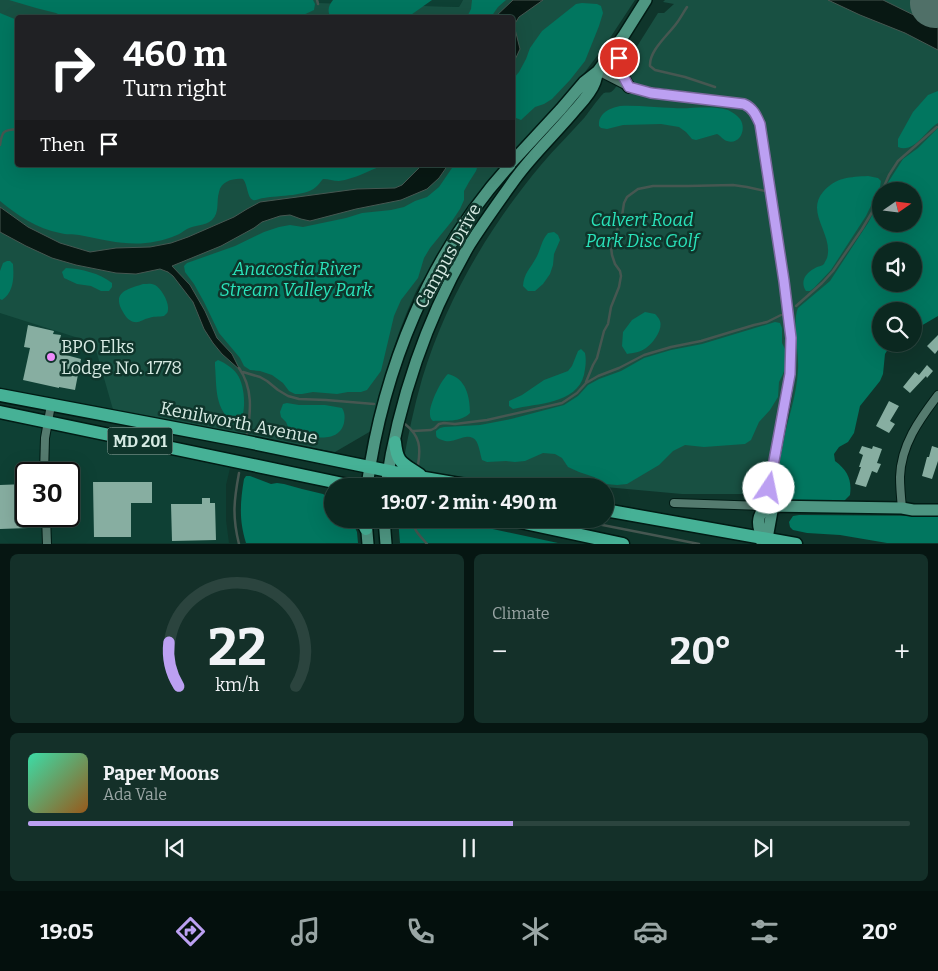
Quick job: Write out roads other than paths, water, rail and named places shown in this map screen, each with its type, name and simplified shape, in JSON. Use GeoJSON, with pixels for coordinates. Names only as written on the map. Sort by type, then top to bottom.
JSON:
{"type":"FeatureCollection","features":[{"type":"Feature","properties":{"kind":"main road","name":"Campus Drive"},"geometry":{"type":"LineString","coordinates":[[515,159],[584,82],[598,71],[644,5]]}},
{"type":"Feature","properties":{"kind":"main road"},"geometry":{"type":"LineString","coordinates":[[620,41],[620,65],[629,87]]}},
{"type":"Feature","properties":{"kind":"main road","name":"Campus Drive"},"geometry":{"type":"LineString","coordinates":[[388,478],[406,392],[432,321],[458,266],[478,232],[519,174],[586,97],[595,82],[598,71]]}},
{"type":"Feature","properties":{"kind":"main road","name":"Campus Drive"},"geometry":{"type":"LineString","coordinates":[[368,478],[388,388],[414,314],[439,265],[460,230],[484,195],[508,167]]}},
{"type":"Feature","properties":{"kind":"main road","name":"Kenilworth Avenue"},"geometry":{"type":"LineString","coordinates":[[0,395],[243,441],[424,478]]}},
{"type":"Feature","properties":{"kind":"main road","name":"Kenilworth Avenue"},"geometry":{"type":"LineString","coordinates":[[0,412],[324,481]]}},
{"type":"Feature","properties":{"kind":"main road"},"geometry":{"type":"LineString","coordinates":[[395,442],[399,460],[424,478]]}},
{"type":"Feature","properties":{"kind":"main road"},"geometry":{"type":"LineString","coordinates":[[763,541],[758,528],[760,513],[766,506],[938,510]]}},
{"type":"Feature","properties":{"kind":"main road"},"geometry":{"type":"LineString","coordinates":[[614,512],[763,541],[796,544]]}},
{"type":"Feature","properties":{"kind":"main road"},"geometry":{"type":"LineString","coordinates":[[366,528],[368,544]]}},
{"type":"Feature","properties":{"kind":"main road"},"geometry":{"type":"LineString","coordinates":[[385,528],[386,544]]}},
{"type":"Feature","properties":{"kind":"main road"},"geometry":{"type":"LineString","coordinates":[[548,528],[622,544]]}},
{"type":"Feature","properties":{"kind":"street"},"geometry":{"type":"LineString","coordinates":[[598,71],[629,87],[651,93],[744,104],[753,110],[760,124],[791,338],[788,389],[766,506],[674,503]]}},
{"type":"Feature","properties":{"kind":"street"},"geometry":{"type":"LineString","coordinates":[[902,508],[900,479],[903,456],[913,430],[938,395]]}},
{"type":"Feature","properties":{"kind":"street"},"geometry":{"type":"LineString","coordinates":[[44,462],[47,421],[51,405]]}},
{"type":"Feature","properties":{"kind":"street"},"geometry":{"type":"LineString","coordinates":[[46,527],[47,544]]}},
{"type":"Feature","properties":{"kind":"waterway"},"geometry":{"type":"LineString","coordinates":[[317,0],[318,4]]}},
{"type":"Feature","properties":{"kind":"waterway"},"geometry":{"type":"LineString","coordinates":[[687,7],[655,49],[650,60],[650,66],[655,70],[715,87]]}},
{"type":"Feature","properties":{"kind":"waterway"},"geometry":{"type":"LineString","coordinates":[[886,182],[898,161],[937,127]]}},
{"type":"Feature","properties":{"kind":"waterway"},"geometry":{"type":"LineString","coordinates":[[0,145],[4,132],[15,129]]}},
{"type":"Feature","properties":{"kind":"waterway"},"geometry":{"type":"LineString","coordinates":[[586,382],[597,358],[604,331],[608,324],[611,307],[619,287],[621,276],[615,264],[611,247],[627,197],[638,189],[653,186],[733,185],[765,191]]}},
{"type":"Feature","properties":{"kind":"waterway"},"geometry":{"type":"LineString","coordinates":[[796,306],[833,271],[872,212]]}},
{"type":"Feature","properties":{"kind":"waterway"},"geometry":{"type":"LineString","coordinates":[[413,431],[431,430],[444,423],[455,424],[487,420],[562,403],[577,393],[586,383],[644,355],[767,322],[781,315]]}},
{"type":"Feature","properties":{"kind":"waterway"},"geometry":{"type":"LineString","coordinates":[[239,368],[247,384],[250,400],[247,434]]}},
{"type":"Feature","properties":{"kind":"waterway"},"geometry":{"type":"LineString","coordinates":[[243,372],[260,377],[288,396],[299,399],[374,404]]}},
{"type":"Feature","properties":{"kind":"waterway"},"geometry":{"type":"LineString","coordinates":[[405,424],[414,433],[418,442],[418,465]]}},
{"type":"Feature","properties":{"kind":"waterway"},"geometry":{"type":"LineString","coordinates":[[239,473],[234,508],[239,544]]}},
{"type":"Feature","properties":{"kind":"waterway"},"geometry":{"type":"LineString","coordinates":[[614,527],[699,544]]}},
{"type":"Feature","properties":{"kind":"waterway"},"geometry":{"type":"LineString","coordinates":[[414,528],[427,544]]}},
{"type":"Feature","properties":{"kind":"place","name":"BPO Elks Lodge No. 1778"},"geometry":{"type":"Point","coordinates":[51,357]}},
{"type":"Feature","properties":{"kind":"park label","name":"Calvert Road Park Disc Golf"},"geometry":{"type":"Point","coordinates":[642,230]}},
{"type":"Feature","properties":{"kind":"park label","name":"Anacostia River Stream Valley Park"},"geometry":{"type":"Point","coordinates":[296,279]}}]}
